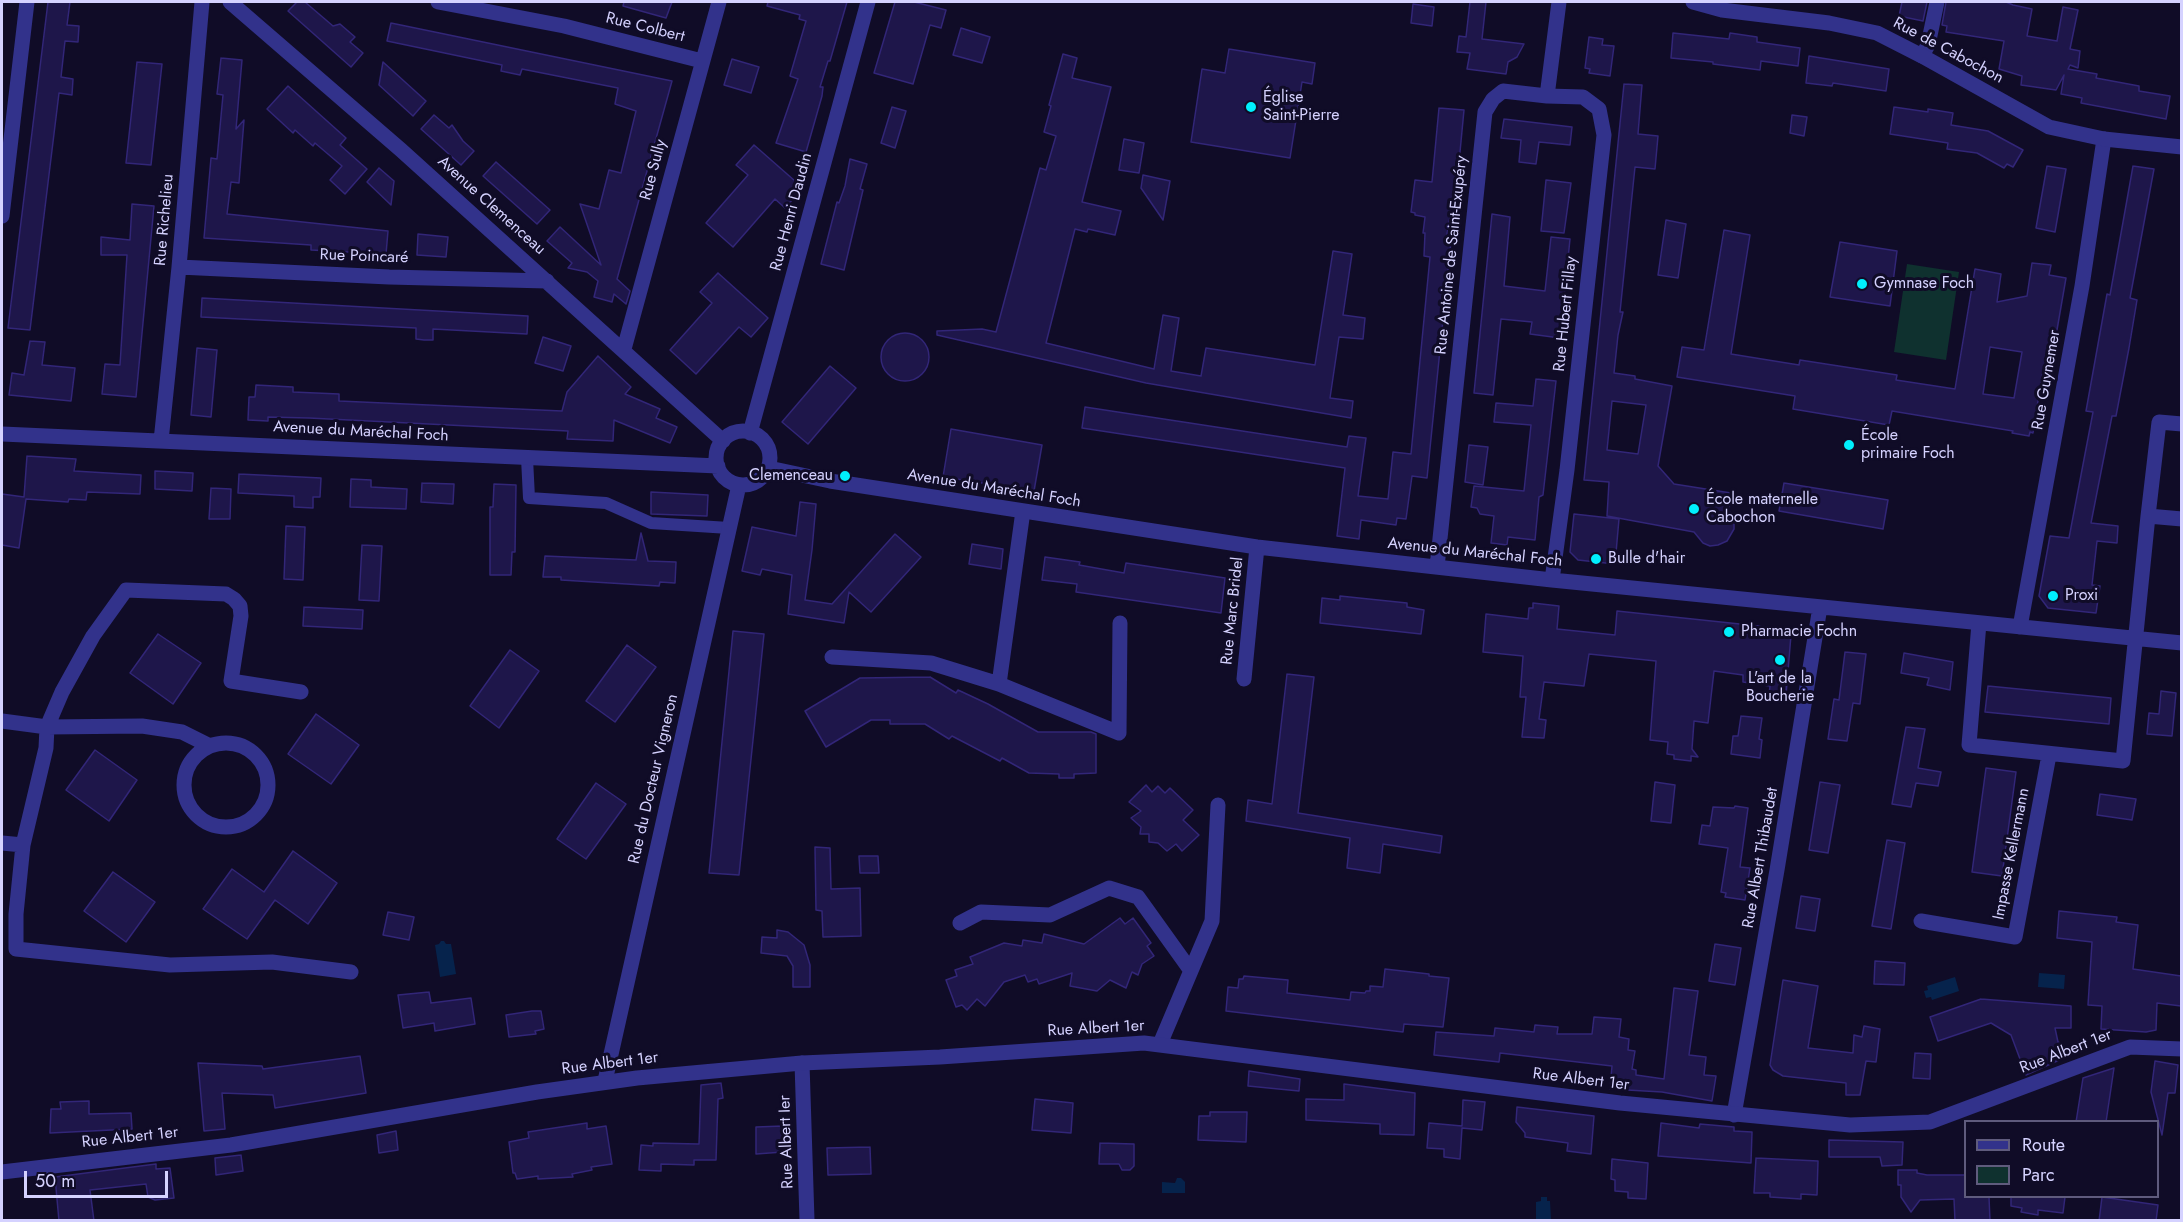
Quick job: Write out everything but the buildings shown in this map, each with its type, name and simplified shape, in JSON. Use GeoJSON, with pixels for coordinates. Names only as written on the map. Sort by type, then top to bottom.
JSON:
{"type":"FeatureCollection","features":[{"type":"Feature","properties":{"kind":"street"},"geometry":{"type":"LineString","coordinates":[[2,216],[27,2]]}},
{"type":"Feature","properties":{"kind":"street","name":"Rue Richelieu"},"geometry":{"type":"LineString","coordinates":[[161,441],[202,2]]}},
{"type":"Feature","properties":{"kind":"street","name":"Avenue Clemenceau"},"geometry":{"type":"LineString","coordinates":[[230,2],[401,150],[624,349],[723,441]]}},
{"type":"Feature","properties":{"kind":"street","name":"Rue Colbert"},"geometry":{"type":"LineString","coordinates":[[438,2],[564,26],[702,61]]}},
{"type":"Feature","properties":{"kind":"street","name":"Rue Sully"},"geometry":{"type":"LineString","coordinates":[[624,349],[719,2]]}},
{"type":"Feature","properties":{"kind":"street","name":"Rue Henri Daudin"},"geometry":{"type":"LineString","coordinates":[[750,432],[868,2]]}},
{"type":"Feature","properties":{"kind":"street"},"geometry":{"type":"LineString","coordinates":[[1547,96],[1559,2]]}},
{"type":"Feature","properties":{"kind":"street","name":"Rue de Cabochon"},"geometry":{"type":"LineString","coordinates":[[1693,2],[1722,10],[1829,23],[1877,33],[2049,127],[2104,139],[2181,147]]}},
{"type":"Feature","properties":{"kind":"street"},"geometry":{"type":"LineString","coordinates":[[1922,56],[1928,45],[1937,2]]}},
{"type":"Feature","properties":{"kind":"street","name":"Rue Antoine de Saint-Exupéry"},"geometry":{"type":"LineString","coordinates":[[1437,567],[1485,112],[1493,99],[1503,91],[1547,96]]}},
{"type":"Feature","properties":{"kind":"street","name":"Rue Hubert Fillay"},"geometry":{"type":"LineString","coordinates":[[1547,96],[1583,98],[1599,109],[1604,135],[1567,470],[1552,580]]}},
{"type":"Feature","properties":{"kind":"street","name":"Rue Guynemer"},"geometry":{"type":"LineString","coordinates":[[2020,627],[2082,286],[2104,139]]}},
{"type":"Feature","properties":{"kind":"street","name":"Rue Poincaré"},"geometry":{"type":"LineString","coordinates":[[179,267],[389,277],[548,281]]}},
{"type":"Feature","properties":{"kind":"street"},"geometry":{"type":"LineString","coordinates":[[1979,622],[1969,745],[2123,761],[2134,638],[2159,422],[2181,424]]}},
{"type":"Feature","properties":{"kind":"street"},"geometry":{"type":"LineString","coordinates":[[750,432],[758,436],[769,450],[769,468],[757,482],[739,485],[726,479],[718,466],[718,448],[723,441],[736,433],[750,432]]}},
{"type":"Feature","properties":{"kind":"street","name":"Avenue du Maréchal Foch"},"geometry":{"type":"LineString","coordinates":[[2,434],[718,466]]}},
{"type":"Feature","properties":{"kind":"street","name":"Avenue du Maréchal Foch"},"geometry":{"type":"LineString","coordinates":[[769,468],[830,481],[1257,547],[1552,580],[2181,643]]}},
{"type":"Feature","properties":{"kind":"street","name":"Rue du Docteur Vigneron"},"geometry":{"type":"LineString","coordinates":[[605,1082],[739,485]]}},
{"type":"Feature","properties":{"kind":"street"},"geometry":{"type":"LineString","coordinates":[[999,684],[1023,511]]}},
{"type":"Feature","properties":{"kind":"street"},"geometry":{"type":"LineString","coordinates":[[2148,516],[2181,519]]}},
{"type":"Feature","properties":{"kind":"street","name":"Rue Marc Bridel"},"geometry":{"type":"LineString","coordinates":[[1244,678],[1257,547]]}},
{"type":"Feature","properties":{"kind":"street"},"geometry":{"type":"LineString","coordinates":[[301,692],[231,681],[241,615],[240,606],[226,594],[126,590],[93,636],[62,692],[47,727],[46,748],[22,845],[16,914],[16,949],[170,965],[272,962],[351,972]]}},
{"type":"Feature","properties":{"kind":"street","name":"Rue Albert Thibaudet"},"geometry":{"type":"LineString","coordinates":[[1734,1115],[1778,870],[1820,607]]}},
{"type":"Feature","properties":{"kind":"street"},"geometry":{"type":"LineString","coordinates":[[832,657],[931,663],[999,684],[1119,733],[1120,623]]}},
{"type":"Feature","properties":{"kind":"street"},"geometry":{"type":"LineString","coordinates":[[2,721],[47,727],[142,726],[182,732],[210,746],[223,743],[236,744],[249,749],[265,770],[268,793],[262,808],[242,825],[228,828],[209,824],[195,815],[186,801],[183,788],[190,762],[210,746]]}},
{"type":"Feature","properties":{"kind":"street","name":"Impasse Kellermann"},"geometry":{"type":"LineString","coordinates":[[1921,921],[2015,938],[2049,754]]}},
{"type":"Feature","properties":{"kind":"street"},"geometry":{"type":"LineString","coordinates":[[1160,1044],[1212,921],[1218,805]]}},
{"type":"Feature","properties":{"kind":"street"},"geometry":{"type":"LineString","coordinates":[[2,843],[22,845]]}},
{"type":"Feature","properties":{"kind":"street"},"geometry":{"type":"LineString","coordinates":[[960,923],[981,912],[1050,915],[1109,888],[1138,897],[1191,971]]}},
{"type":"Feature","properties":{"kind":"street","name":"Rue Albert 1er"},"geometry":{"type":"LineString","coordinates":[[2,1172],[231,1145],[605,1082],[802,1063],[1160,1044],[1620,1103],[1850,1125],[1930,1122],[2130,1047],[2181,1049]]}},
{"type":"Feature","properties":{"kind":"street","name":"Rue Albert Ier"},"geometry":{"type":"LineString","coordinates":[[802,1063],[807,1221]]}},
{"type":"Feature","properties":{"kind":"lane"},"geometry":{"type":"LineString","coordinates":[[527,458],[529,498],[606,503],[651,523],[729,528]]}},
{"type":"Feature","properties":{"kind":"green space"},"geometry":{"type":"Polygon","coordinates":[[[1907,264],[1959,272],[1946,360],[1894,352],[1907,264]]]}},
{"type":"Feature","properties":{"kind":"water"},"geometry":{"type":"Polygon","coordinates":[[[441,941],[451,944],[456,974],[440,977],[435,945],[441,941]]]}},
{"type":"Feature","properties":{"kind":"water"},"geometry":{"type":"Polygon","coordinates":[[[2039,973],[2065,975],[2064,989],[2038,987],[2039,973]]]}},
{"type":"Feature","properties":{"kind":"water"},"geometry":{"type":"Polygon","coordinates":[[[1955,977],[1959,991],[1932,1000],[1931,997],[1926,998],[1924,991],[1928,990],[1927,986],[1955,977]]]}},
{"type":"Feature","properties":{"kind":"water"},"geometry":{"type":"Polygon","coordinates":[[[1177,1178],[1185,1182],[1185,1193],[1162,1193],[1162,1182],[1175,1183],[1177,1178]]]}},
{"type":"Feature","properties":{"kind":"water"},"geometry":{"type":"Polygon","coordinates":[[[1541,1197],[1547,1197],[1547,1201],[1550,1201],[1551,1220],[1536,1220],[1536,1202],[1541,1201],[1541,1197]]]}},
{"type":"Feature","properties":{"kind":"place","name":"Église Saint-Pierre"},"geometry":{"type":"Point","coordinates":[1251,107]}},
{"type":"Feature","properties":{"kind":"place","name":"Gymnase Foch"},"geometry":{"type":"Point","coordinates":[1862,284]}},
{"type":"Feature","properties":{"kind":"place","name":"École primaire Foch"},"geometry":{"type":"Point","coordinates":[1849,445]}},
{"type":"Feature","properties":{"kind":"place","name":"Clemenceau"},"geometry":{"type":"Point","coordinates":[845,476]}},
{"type":"Feature","properties":{"kind":"place","name":"École maternelle Cabochon"},"geometry":{"type":"Point","coordinates":[1694,509]}},
{"type":"Feature","properties":{"kind":"place","name":"Bulle d'hair"},"geometry":{"type":"Point","coordinates":[1596,559]}},
{"type":"Feature","properties":{"kind":"place","name":"Proxi"},"geometry":{"type":"Point","coordinates":[2053,596]}},
{"type":"Feature","properties":{"kind":"place","name":"Pharmacie Fochn"},"geometry":{"type":"Point","coordinates":[1729,632]}},
{"type":"Feature","properties":{"kind":"place","name":"L'art de la Boucherie"},"geometry":{"type":"Point","coordinates":[1780,660]}}]}
